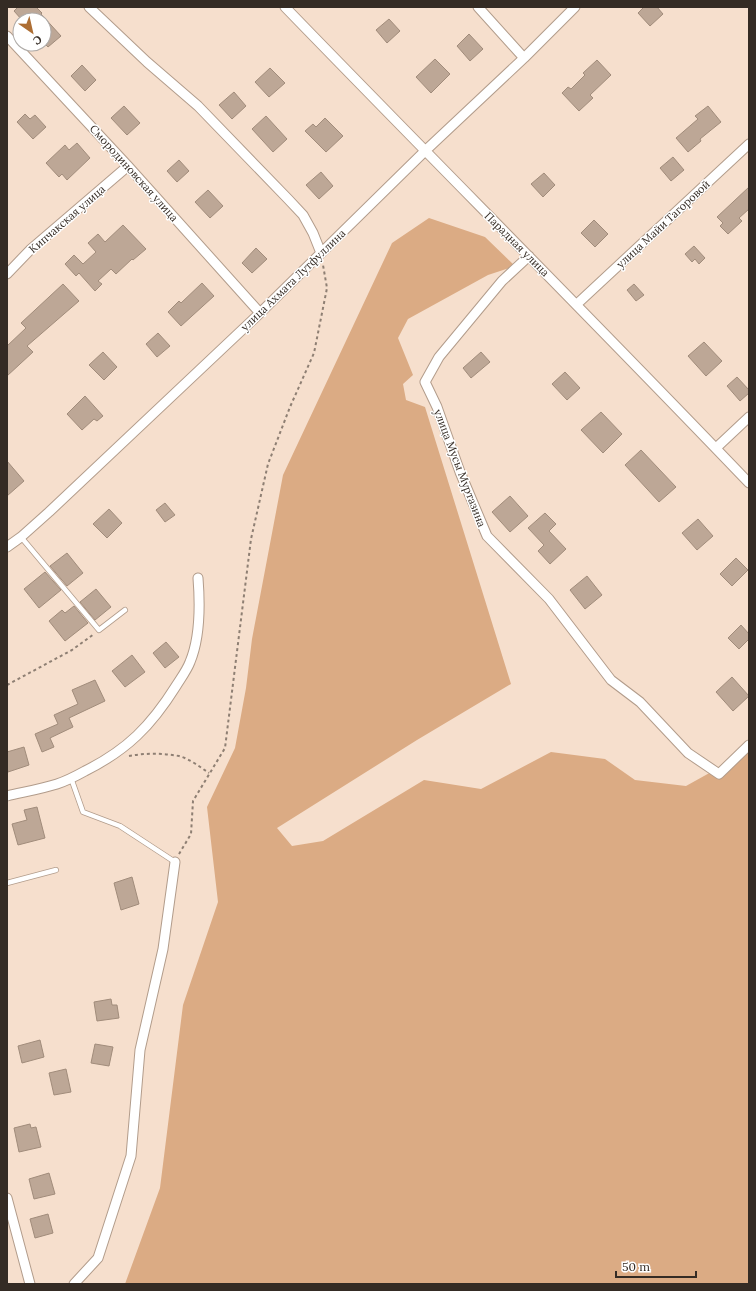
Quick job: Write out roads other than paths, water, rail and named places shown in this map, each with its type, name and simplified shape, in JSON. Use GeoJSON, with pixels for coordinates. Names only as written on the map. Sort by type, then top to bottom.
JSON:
{"type":"FeatureCollection","features":[{"type":"Feature","properties":{"kind":"street"},"geometry":{"type":"LineString","coordinates":[[89,7],[147,62],[198,106],[288,199],[303,215],[313,233],[321,253]]}},
{"type":"Feature","properties":{"kind":"street","name":"Парадная улица"},"geometry":{"type":"LineString","coordinates":[[285,7],[425,152],[577,304],[749,483]]}},
{"type":"Feature","properties":{"kind":"street"},"geometry":{"type":"LineString","coordinates":[[478,7],[524,58]]}},
{"type":"Feature","properties":{"kind":"street","name":"улица Ахмата Лутфуллина"},"geometry":{"type":"LineString","coordinates":[[7,548],[21,537],[260,313],[575,7]]}},
{"type":"Feature","properties":{"kind":"street","name":"Смородиновская улица"},"geometry":{"type":"LineString","coordinates":[[7,36],[128,166],[260,313]]}},
{"type":"Feature","properties":{"kind":"street","name":"улица Майи Тагоровой"},"geometry":{"type":"LineString","coordinates":[[577,304],[749,144]]}},
{"type":"Feature","properties":{"kind":"street","name":"Кипчакская улица"},"geometry":{"type":"LineString","coordinates":[[7,274],[30,250],[128,166]]}},
{"type":"Feature","properties":{"kind":"street","name":"улица Мусы Муртазина"},"geometry":{"type":"LineString","coordinates":[[529,256],[502,280],[439,357],[425,382],[437,407],[460,472],[487,536],[549,599],[611,680],[640,702],[688,753],[719,774],[749,745]]}},
{"type":"Feature","properties":{"kind":"street"},"geometry":{"type":"LineString","coordinates":[[716,448],[749,417]]}},
{"type":"Feature","properties":{"kind":"street"},"geometry":{"type":"LineString","coordinates":[[7,796],[57,784],[71,778],[106,761],[142,732],[168,700],[190,662],[196,642],[200,598],[198,578]]}},
{"type":"Feature","properties":{"kind":"street"},"geometry":{"type":"LineString","coordinates":[[74,1284],[98,1258],[131,1156],[140,1050],[163,949],[175,862]]}},
{"type":"Feature","properties":{"kind":"street"},"geometry":{"type":"LineString","coordinates":[[7,1198],[30,1284]]}},
{"type":"Feature","properties":{"kind":"lane"},"geometry":{"type":"LineString","coordinates":[[21,537],[99,630],[125,610]]}},
{"type":"Feature","properties":{"kind":"lane"},"geometry":{"type":"LineString","coordinates":[[71,778],[83,812],[120,826],[175,862]]}},
{"type":"Feature","properties":{"kind":"lane"},"geometry":{"type":"LineString","coordinates":[[7,883],[56,870]]}}]}
